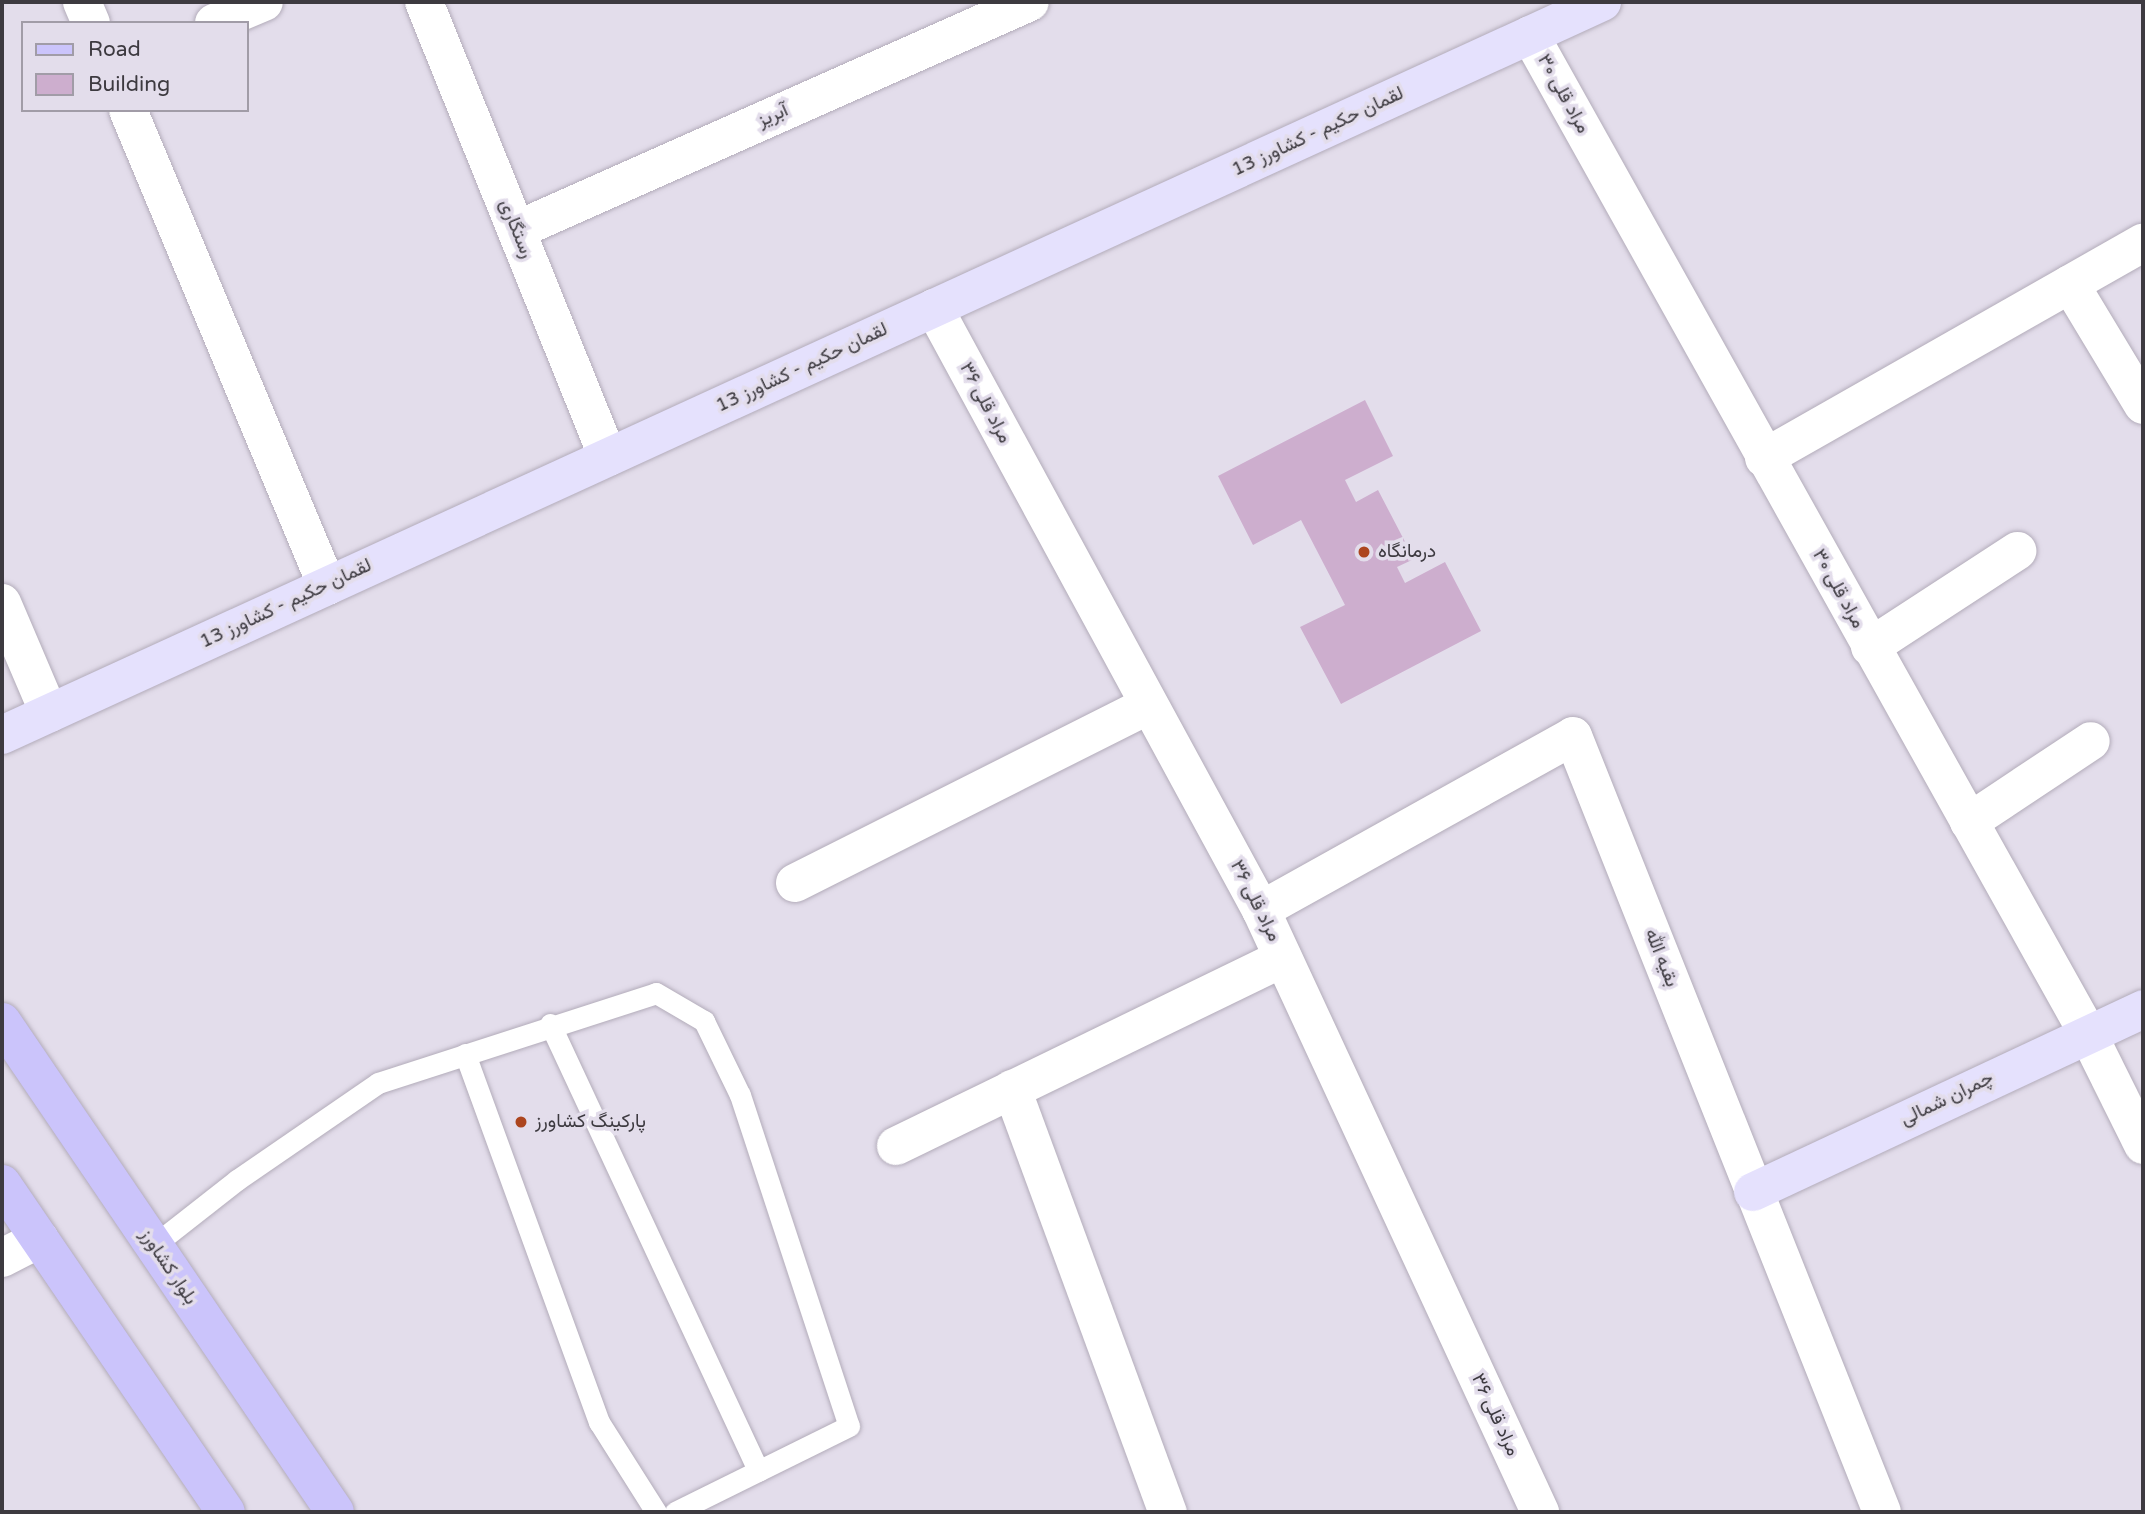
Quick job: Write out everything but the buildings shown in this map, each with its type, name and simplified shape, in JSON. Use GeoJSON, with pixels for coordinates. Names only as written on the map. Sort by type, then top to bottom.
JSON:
{"type":"FeatureCollection","features":[{"type":"Feature","properties":{"kind":"main road","name":"بلوار کشاورز"},"geometry":{"type":"LineString","coordinates":[[2,1022],[335,1512]]}},
{"type":"Feature","properties":{"kind":"main road"},"geometry":{"type":"LineString","coordinates":[[2,1184],[226,1512]]}},
{"type":"Feature","properties":{"kind":"street"},"geometry":{"type":"LineString","coordinates":[[82,2],[90,21]]}},
{"type":"Feature","properties":{"kind":"street"},"geometry":{"type":"LineString","coordinates":[[219,21],[264,2]]}},
{"type":"Feature","properties":{"kind":"street","name":"رستگاری"},"geometry":{"type":"LineString","coordinates":[[424,2],[608,457]]}},
{"type":"Feature","properties":{"kind":"street","name":"آبریز"},"geometry":{"type":"LineString","coordinates":[[517,230],[1030,2]]}},
{"type":"Feature","properties":{"kind":"street","name":"لقمان حکیم - کشاورز 13"},"geometry":{"type":"LineString","coordinates":[[2,735],[1602,2]]}},
{"type":"Feature","properties":{"kind":"street","name":"مراد قلی ۳۰"},"geometry":{"type":"LineString","coordinates":[[1530,35],[2087,1032],[2143,1145]]}},
{"type":"Feature","properties":{"kind":"street"},"geometry":{"type":"LineString","coordinates":[[129,112],[327,586]]}},
{"type":"Feature","properties":{"kind":"street"},"geometry":{"type":"LineString","coordinates":[[1764,458],[2143,243]]}},
{"type":"Feature","properties":{"kind":"street"},"geometry":{"type":"LineString","coordinates":[[2070,284],[2143,405]]}},
{"type":"Feature","properties":{"kind":"street","name":"مراد قلی ۳۶"},"geometry":{"type":"LineString","coordinates":[[933,308],[1261,910],[1541,1512]]}},
{"type":"Feature","properties":{"kind":"street"},"geometry":{"type":"LineString","coordinates":[[1870,647],[2017,551]]}},
{"type":"Feature","properties":{"kind":"street"},"geometry":{"type":"LineString","coordinates":[[2,603],[49,713]]}},
{"type":"Feature","properties":{"kind":"street"},"geometry":{"type":"LineString","coordinates":[[795,883],[1149,705]]}},
{"type":"Feature","properties":{"kind":"street","name":"بقیه الله"},"geometry":{"type":"LineString","coordinates":[[1261,910],[1573,736],[1882,1512]]}},
{"type":"Feature","properties":{"kind":"street"},"geometry":{"type":"LineString","coordinates":[[1969,822],[2091,741]]}},
{"type":"Feature","properties":{"kind":"street"},"geometry":{"type":"LineString","coordinates":[[895,1146],[1283,958]]}},
{"type":"Feature","properties":{"kind":"street","name":"چمران شمالی"},"geometry":{"type":"LineString","coordinates":[[1753,1192],[2087,1032],[2143,1009]]}},
{"type":"Feature","properties":{"kind":"street"},"geometry":{"type":"LineString","coordinates":[[1012,1089],[1168,1512]]}},
{"type":"Feature","properties":{"kind":"street"},"geometry":{"type":"LineString","coordinates":[[2,1258],[39,1239]]}},
{"type":"Feature","properties":{"kind":"lane"},"geometry":{"type":"LineString","coordinates":[[153,1245],[237,1180],[378,1083],[550,1024],[656,993],[704,1021],[740,1095],[849,1426],[676,1512]]}},
{"type":"Feature","properties":{"kind":"lane"},"geometry":{"type":"LineString","coordinates":[[550,1024],[758,1471]]}},
{"type":"Feature","properties":{"kind":"lane"},"geometry":{"type":"LineString","coordinates":[[465,1054],[599,1422],[656,1512]]}},
{"type":"Feature","properties":{"kind":"place","name":"درمانگاه"},"geometry":{"type":"Point","coordinates":[1364,552]}},
{"type":"Feature","properties":{"kind":"place","name":"پارکینگ کشاورز"},"geometry":{"type":"Point","coordinates":[521,1122]}}]}
